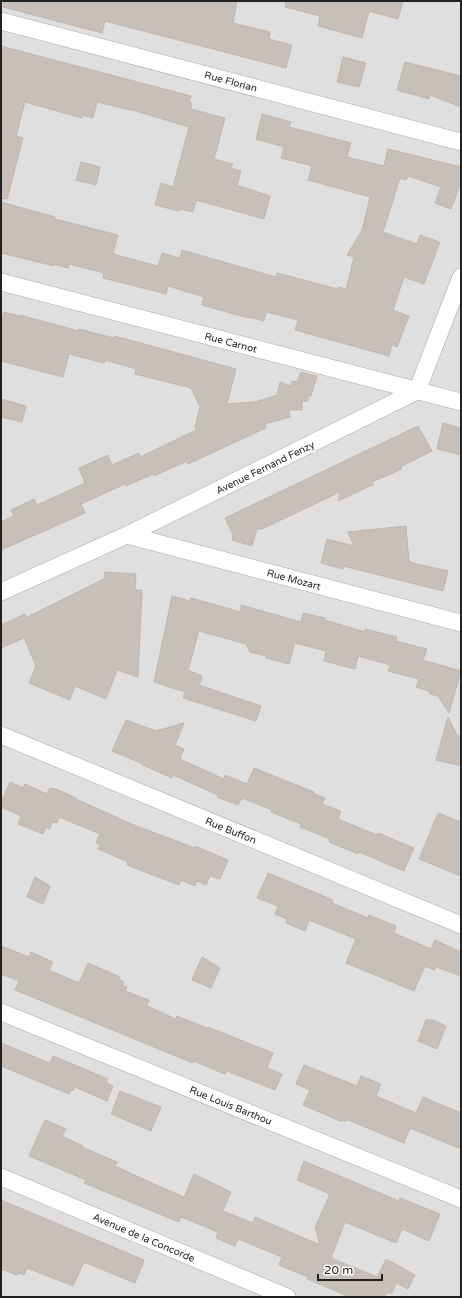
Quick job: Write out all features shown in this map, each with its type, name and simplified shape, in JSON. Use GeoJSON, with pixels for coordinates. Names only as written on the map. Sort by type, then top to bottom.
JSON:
{"type":"FeatureCollection","features":[{"type":"Feature","properties":{"kind":"street","name":"Rue Florian"},"geometry":{"type":"LineString","coordinates":[[1,21],[461,142]]}},
{"type":"Feature","properties":{"kind":"street"},"geometry":{"type":"LineString","coordinates":[[417,391],[461,277]]}},
{"type":"Feature","properties":{"kind":"street","name":"Rue Carnot"},"geometry":{"type":"LineString","coordinates":[[1,282],[461,402]]}},
{"type":"Feature","properties":{"kind":"street","name":"Avenue Fernand Fenzy"},"geometry":{"type":"LineString","coordinates":[[1,592],[127,535],[417,391]]}},
{"type":"Feature","properties":{"kind":"street","name":"Rue Mozart"},"geometry":{"type":"LineString","coordinates":[[127,535],[461,623]]}},
{"type":"Feature","properties":{"kind":"street","name":"Rue Buffon"},"geometry":{"type":"LineString","coordinates":[[1,735],[461,925]]}},
{"type":"Feature","properties":{"kind":"street","name":"Rue Louis Barthou"},"geometry":{"type":"LineString","coordinates":[[1,1012],[461,1199]]}},
{"type":"Feature","properties":{"kind":"street","name":"Avenue de la Concorde"},"geometry":{"type":"LineString","coordinates":[[1,1177],[287,1297]]}},
{"type":"Feature","properties":{"kind":"shaded area"},"geometry":{"type":"Polygon","coordinates":[[[1,1],[461,1],[461,1297],[1,1297],[1,1]]]}},
{"type":"Feature","properties":{"kind":"building"},"geometry":{"type":"Polygon","coordinates":[[[4,1],[237,1],[233,23],[270,32],[269,39],[292,45],[286,68],[105,21],[102,33],[3,7],[4,1]]]}},
{"type":"Feature","properties":{"kind":"building"},"geometry":{"type":"Polygon","coordinates":[[[286,1],[403,1],[398,19],[369,11],[362,38],[318,26],[320,16],[285,7],[286,1]]]}},
{"type":"Feature","properties":{"kind":"building"},"geometry":{"type":"Polygon","coordinates":[[[1,46],[191,96],[189,102],[192,103],[191,109],[225,118],[214,159],[233,164],[231,168],[241,171],[237,185],[270,196],[264,219],[196,200],[193,212],[180,209],[179,211],[155,205],[161,183],[173,187],[189,127],[129,109],[97,102],[93,118],[82,115],[82,118],[25,102],[16,136],[23,138],[7,199],[1,198],[1,46]]]}},
{"type":"Feature","properties":{"kind":"building"},"geometry":{"type":"Polygon","coordinates":[[[343,57],[366,63],[359,87],[337,82],[343,57]]]}},
{"type":"Feature","properties":{"kind":"building"},"geometry":{"type":"Polygon","coordinates":[[[405,62],[461,76],[461,107],[430,95],[429,99],[397,90],[405,62]]]}},
{"type":"Feature","properties":{"kind":"building"},"geometry":{"type":"Polygon","coordinates":[[[262,114],[291,122],[289,127],[351,143],[347,157],[384,166],[388,149],[461,167],[461,182],[451,209],[435,203],[441,187],[408,176],[406,180],[400,178],[383,232],[417,244],[420,235],[440,242],[424,284],[404,277],[393,310],[409,316],[397,347],[392,345],[389,356],[295,330],[298,320],[266,312],[264,321],[248,318],[202,305],[204,297],[168,286],[166,294],[103,278],[104,273],[69,264],[68,268],[54,264],[54,266],[1,253],[1,202],[55,217],[55,219],[118,235],[113,254],[158,266],[162,253],[180,258],[182,250],[276,277],[277,273],[338,289],[339,287],[346,289],[354,257],[347,255],[362,230],[370,197],[308,180],[312,166],[281,158],[284,147],[256,139],[262,114]]]}},
{"type":"Feature","properties":{"kind":"building"},"geometry":{"type":"Polygon","coordinates":[[[81,162],[100,167],[96,185],[76,180],[81,162]]]}},
{"type":"Feature","properties":{"kind":"building"},"geometry":{"type":"Polygon","coordinates":[[[4,312],[79,331],[79,329],[114,338],[115,336],[236,369],[227,404],[255,402],[277,395],[280,382],[291,386],[292,381],[297,382],[301,372],[317,376],[311,396],[308,396],[308,401],[302,401],[302,410],[289,410],[290,417],[265,424],[266,428],[188,464],[187,461],[154,476],[153,474],[126,486],[125,484],[81,504],[85,513],[1,550],[1,522],[14,516],[11,510],[34,499],[37,505],[85,483],[79,468],[108,455],[112,465],[139,453],[140,457],[196,430],[195,426],[200,407],[191,388],[135,374],[136,369],[105,360],[104,363],[69,354],[63,377],[1,361],[1,323],[4,312]]]}},
{"type":"Feature","properties":{"kind":"building"},"geometry":{"type":"Polygon","coordinates":[[[1,399],[26,406],[22,422],[1,417],[1,399]]]}},
{"type":"Feature","properties":{"kind":"building"},"geometry":{"type":"Polygon","coordinates":[[[443,423],[461,428],[461,455],[437,449],[443,423]]]}},
{"type":"Feature","properties":{"kind":"building"},"geometry":{"type":"Polygon","coordinates":[[[418,426],[432,451],[400,467],[402,469],[372,482],[374,484],[338,501],[340,492],[262,529],[257,529],[252,546],[232,540],[233,535],[225,518],[418,426]]]}},
{"type":"Feature","properties":{"kind":"building"},"geometry":{"type":"Polygon","coordinates":[[[406,526],[409,562],[448,571],[443,591],[343,566],[343,569],[321,563],[327,539],[354,546],[348,532],[406,526]]]}},
{"type":"Feature","properties":{"kind":"building"},"geometry":{"type":"Polygon","coordinates":[[[105,572],[136,574],[135,590],[142,590],[138,677],[117,670],[106,699],[75,686],[70,700],[29,683],[36,666],[24,638],[1,648],[1,625],[25,614],[27,617],[104,579],[105,572]]]}},
{"type":"Feature","properties":{"kind":"building"},"geometry":{"type":"Polygon","coordinates":[[[172,596],[190,601],[191,598],[241,612],[241,605],[301,622],[303,613],[325,618],[325,620],[365,632],[365,629],[397,637],[396,641],[427,649],[423,660],[461,671],[449,713],[438,696],[430,694],[429,691],[416,687],[419,679],[388,671],[390,665],[358,656],[355,669],[324,661],[326,651],[295,643],[289,664],[250,652],[246,644],[199,631],[188,670],[202,676],[199,685],[261,706],[256,721],[183,698],[185,692],[154,682],[172,596]]]}},
{"type":"Feature","properties":{"kind":"building"},"geometry":{"type":"Polygon","coordinates":[[[448,717],[457,735],[461,736],[461,766],[436,760],[448,717]]]}},
{"type":"Feature","properties":{"kind":"building"},"geometry":{"type":"Polygon","coordinates":[[[126,720],[156,731],[184,723],[175,745],[184,749],[180,759],[224,779],[225,775],[247,784],[254,768],[314,792],[314,794],[325,798],[322,804],[341,811],[338,819],[414,848],[404,871],[359,852],[358,854],[329,842],[330,839],[300,827],[301,824],[271,812],[272,810],[242,798],[238,805],[217,797],[218,795],[173,775],[172,778],[112,751],[126,720]]]}},
{"type":"Feature","properties":{"kind":"building"},"geometry":{"type":"Polygon","coordinates":[[[10,782],[23,788],[25,784],[47,794],[50,788],[56,789],[134,825],[195,848],[195,846],[228,860],[220,879],[210,876],[206,885],[197,881],[195,886],[181,880],[179,885],[127,865],[128,862],[98,849],[100,845],[96,843],[100,834],[59,817],[57,823],[52,822],[50,829],[46,827],[43,834],[18,824],[21,816],[1,807],[1,803],[10,782]]]}},
{"type":"Feature","properties":{"kind":"building"},"geometry":{"type":"Polygon","coordinates":[[[438,813],[461,822],[461,876],[419,859],[438,813]]]}},
{"type":"Feature","properties":{"kind":"building"},"geometry":{"type":"Polygon","coordinates":[[[268,873],[333,900],[332,903],[368,918],[369,915],[396,926],[394,933],[431,949],[435,940],[461,952],[461,976],[436,967],[434,970],[425,966],[414,991],[346,963],[356,939],[309,920],[305,931],[286,923],[287,919],[275,914],[278,906],[257,898],[268,873]]]}},
{"type":"Feature","properties":{"kind":"building"},"geometry":{"type":"Polygon","coordinates":[[[35,877],[50,886],[43,904],[27,897],[35,877]]]}},
{"type":"Feature","properties":{"kind":"building"},"geometry":{"type":"Polygon","coordinates":[[[1,946],[29,957],[31,952],[53,962],[49,970],[79,983],[88,963],[120,977],[119,979],[124,982],[122,985],[127,987],[125,991],[149,1000],[147,1006],[176,1019],[177,1016],[273,1053],[267,1068],[282,1074],[275,1090],[227,1071],[225,1074],[193,1061],[193,1063],[15,990],[19,981],[1,974],[1,946]]]}},
{"type":"Feature","properties":{"kind":"building"},"geometry":{"type":"Polygon","coordinates":[[[202,957],[220,968],[211,988],[192,980],[202,957]]]}},
{"type":"Feature","properties":{"kind":"building"},"geometry":{"type":"Polygon","coordinates":[[[426,1020],[433,1020],[446,1026],[437,1049],[418,1041],[426,1020]]]}},
{"type":"Feature","properties":{"kind":"building"},"geometry":{"type":"Polygon","coordinates":[[[1,1043],[50,1063],[53,1056],[108,1079],[106,1082],[113,1086],[107,1101],[75,1087],[69,1094],[1,1066],[1,1043]]]}},
{"type":"Feature","properties":{"kind":"building"},"geometry":{"type":"Polygon","coordinates":[[[304,1065],[357,1086],[361,1076],[381,1084],[376,1096],[416,1113],[423,1097],[461,1113],[461,1149],[410,1128],[404,1143],[348,1120],[340,1121],[303,1105],[310,1090],[296,1084],[304,1065]]]}},
{"type":"Feature","properties":{"kind":"building"},"geometry":{"type":"Polygon","coordinates":[[[120,1091],[161,1107],[151,1131],[111,1114],[120,1091]]]}},
{"type":"Feature","properties":{"kind":"building"},"geometry":{"type":"Polygon","coordinates":[[[45,1120],[66,1129],[62,1136],[83,1146],[82,1147],[117,1162],[115,1166],[154,1184],[184,1197],[194,1174],[231,1192],[223,1211],[253,1223],[255,1217],[320,1245],[315,1227],[330,1194],[297,1180],[304,1161],[399,1201],[400,1198],[440,1214],[429,1241],[402,1229],[396,1243],[345,1222],[331,1258],[377,1277],[386,1259],[415,1275],[408,1289],[396,1283],[392,1293],[386,1293],[384,1297],[350,1297],[307,1279],[308,1277],[279,1265],[282,1257],[238,1239],[235,1246],[216,1238],[218,1232],[181,1217],[179,1222],[84,1183],[86,1180],[29,1156],[45,1120]]]}},
{"type":"Feature","properties":{"kind":"building"},"geometry":{"type":"Polygon","coordinates":[[[1,1200],[144,1260],[135,1283],[84,1262],[73,1286],[27,1268],[24,1275],[18,1273],[17,1275],[1,1269],[1,1200]]]}}]}
